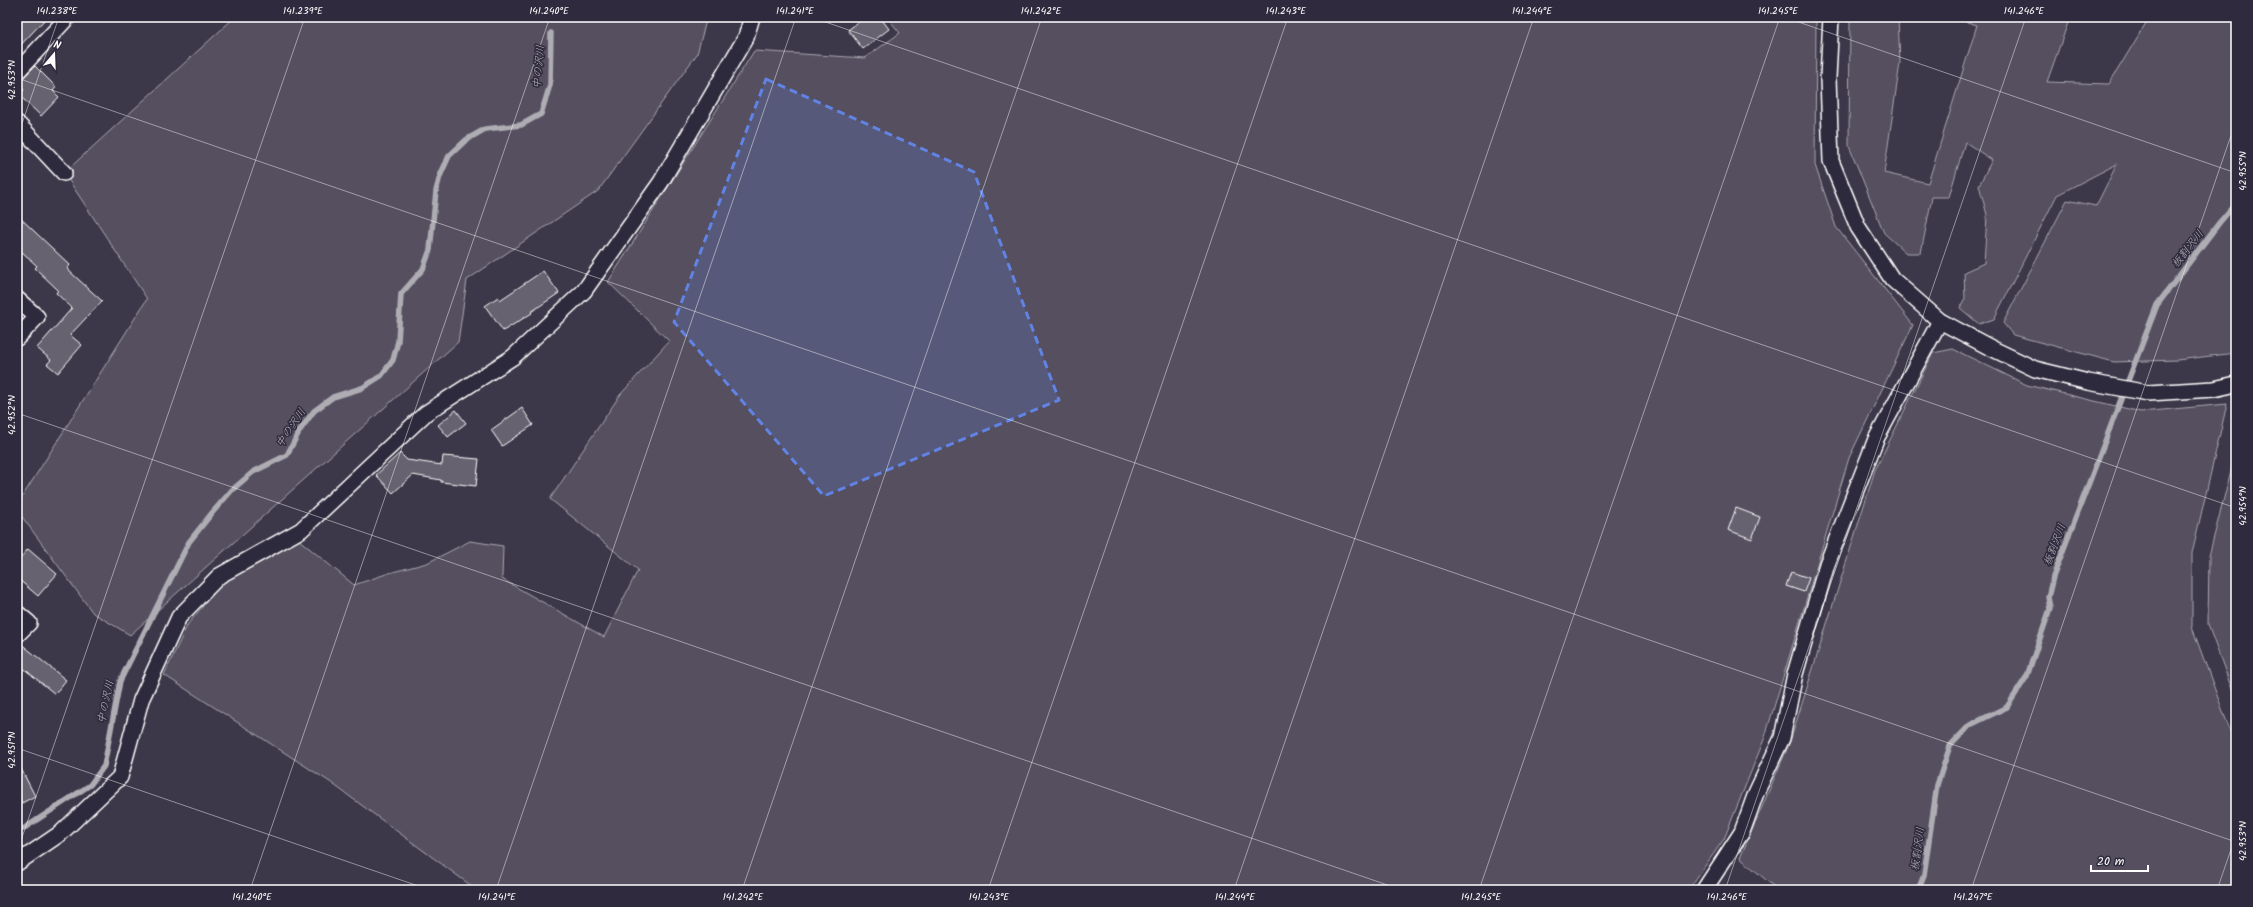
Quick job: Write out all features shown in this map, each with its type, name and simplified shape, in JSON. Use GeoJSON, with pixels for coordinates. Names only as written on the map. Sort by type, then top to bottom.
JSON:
{"type":"FeatureCollection","features":[{"type":"Feature","properties":{"kind":"street"},"geometry":{"type":"LineString","coordinates":[[17,72],[68,17]]}},
{"type":"Feature","properties":{"kind":"street"},"geometry":{"type":"LineString","coordinates":[[17,864],[61,833],[120,777],[141,700],[179,617],[219,576],[302,530],[426,413],[513,357],[584,291],[661,182],[746,37],[752,17]]}},
{"type":"Feature","properties":{"kind":"street"},"geometry":{"type":"LineString","coordinates":[[1831,17],[1828,78],[1831,161],[1858,227],[1892,279],[1940,321],[1991,348],[2034,368],[2088,382],[2148,393],[2214,389],[2236,384]]}},
{"type":"Feature","properties":{"kind":"street"},"geometry":{"type":"LineString","coordinates":[[17,122],[64,173]]}},
{"type":"Feature","properties":{"kind":"street"},"geometry":{"type":"LineString","coordinates":[[17,299],[37,317],[17,338]]}},
{"type":"Feature","properties":{"kind":"street"},"geometry":{"type":"LineString","coordinates":[[1704,890],[1742,832],[1756,793],[1782,738],[1795,674],[1827,564],[1876,439],[1940,321]]}},
{"type":"Feature","properties":{"kind":"street"},"geometry":{"type":"LineString","coordinates":[[17,613],[29,623],[17,635]]}},
{"type":"Feature","properties":{"kind":"highlighted area"},"geometry":{"type":"Polygon","coordinates":[[[766,79],[974,172],[1059,400],[824,496],[674,322],[766,79]]]}},
{"type":"Feature","properties":{"kind":"shaded area"},"geometry":{"type":"Polygon","coordinates":[[[235,17],[707,17],[697,54],[598,191],[467,280],[458,342],[130,635],[93,613],[17,510],[17,505],[147,299],[64,173],[235,17]]]}},
{"type":"Feature","properties":{"kind":"shaded area"},"geometry":{"type":"Polygon","coordinates":[[[887,17],[1816,17],[1815,165],[1836,227],[1913,325],[1849,458],[1765,737],[1724,839],[1688,890],[477,890],[330,782],[164,675],[188,624],[224,581],[298,539],[354,585],[389,573],[427,563],[470,541],[503,546],[502,579],[604,637],[638,570],[550,499],[620,395],[669,341],[608,282],[754,51],[865,58],[900,33],[887,17]]]}},
{"type":"Feature","properties":{"kind":"shaded area"},"geometry":{"type":"Polygon","coordinates":[[[1850,17],[1898,17],[1900,63],[1884,173],[1928,183],[1977,25],[1951,17],[2070,17],[2047,82],[2109,84],[2149,18],[2236,17],[2236,353],[2177,360],[2114,362],[2013,335],[2003,323],[2067,200],[2096,206],[2117,164],[2057,195],[1994,319],[1979,324],[1960,308],[1965,299],[1964,272],[1984,263],[1987,215],[1979,185],[1992,160],[1965,142],[1949,197],[1932,197],[1921,253],[1906,253],[1884,233],[1849,146],[1850,17]]]}},
{"type":"Feature","properties":{"kind":"shaded area"},"geometry":{"type":"Polygon","coordinates":[[[1953,349],[2027,385],[2141,412],[2227,404],[2192,553],[2192,627],[2236,747],[2236,890],[1778,890],[1740,858],[1790,742],[1875,470],[1933,353],[1953,349]]]}},
{"type":"Feature","properties":{"kind":"shaded area"},"geometry":{"type":"Polygon","coordinates":[[[2236,451],[2236,700],[2208,625],[2209,556],[2236,451]]]}},
{"type":"Feature","properties":{"kind":"building"},"geometry":{"type":"Polygon","coordinates":[[[17,17],[47,17],[17,49],[17,17]]]}},
{"type":"Feature","properties":{"kind":"building"},"geometry":{"type":"Polygon","coordinates":[[[865,17],[880,17],[889,29],[863,49],[848,30],[865,17]]]}},
{"type":"Feature","properties":{"kind":"building"},"geometry":{"type":"Polygon","coordinates":[[[35,66],[56,87],[53,91],[59,97],[41,116],[19,95],[24,90],[17,84],[17,81],[23,78],[35,66]]]}},
{"type":"Feature","properties":{"kind":"building"},"geometry":{"type":"Polygon","coordinates":[[[17,215],[70,265],[67,269],[102,301],[70,335],[82,345],[58,373],[47,364],[51,360],[37,348],[72,308],[56,293],[58,290],[35,268],[37,266],[17,247],[17,215]]]}},
{"type":"Feature","properties":{"kind":"building"},"geometry":{"type":"Polygon","coordinates":[[[543,271],[559,293],[531,312],[532,313],[503,331],[485,306],[498,297],[500,300],[543,271]]]}},
{"type":"Feature","properties":{"kind":"building"},"geometry":{"type":"Polygon","coordinates":[[[522,408],[533,425],[502,446],[491,430],[522,408]]]}},
{"type":"Feature","properties":{"kind":"building"},"geometry":{"type":"Polygon","coordinates":[[[456,410],[466,423],[448,437],[438,425],[456,410]]]}},
{"type":"Feature","properties":{"kind":"building"},"geometry":{"type":"Polygon","coordinates":[[[400,453],[407,460],[442,465],[443,456],[479,459],[476,486],[441,482],[441,480],[413,475],[393,493],[376,475],[400,453]]]}},
{"type":"Feature","properties":{"kind":"building"},"geometry":{"type":"Polygon","coordinates":[[[1736,508],[1760,517],[1752,539],[1728,530],[1736,508]]]}},
{"type":"Feature","properties":{"kind":"building"},"geometry":{"type":"Polygon","coordinates":[[[28,549],[57,574],[38,596],[17,578],[17,562],[28,549]]]}},
{"type":"Feature","properties":{"kind":"building"},"geometry":{"type":"Polygon","coordinates":[[[1791,572],[1809,578],[1804,592],[1786,586],[1791,572]]]}},
{"type":"Feature","properties":{"kind":"building"},"geometry":{"type":"Polygon","coordinates":[[[20,643],[66,680],[55,694],[17,663],[17,644],[20,643]]]}},
{"type":"Feature","properties":{"kind":"building"},"geometry":{"type":"Polygon","coordinates":[[[17,761],[35,796],[22,803],[17,792],[17,761]]]}},
{"type":"Feature","properties":{"kind":"waterway","name":"中の沢川"},"geometry":{"type":"LineString","coordinates":[[23,829],[90,785],[104,766],[120,681],[189,542],[232,490],[253,472],[287,455],[300,430],[314,411],[333,397],[362,388],[381,376],[393,360],[398,341],[401,294],[423,269],[430,250],[436,191],[440,176],[449,156],[466,140],[485,129],[521,125],[541,114],[550,85],[551,33]]}},
{"type":"Feature","properties":{"kind":"waterway","name":"板割沢川"},"geometry":{"type":"LineString","coordinates":[[1918,890],[1924,875],[1937,785],[1950,746],[1970,725],[2007,707],[2027,676],[2050,609],[2048,597],[2053,577],[2157,305],[2236,203]]}}]}
